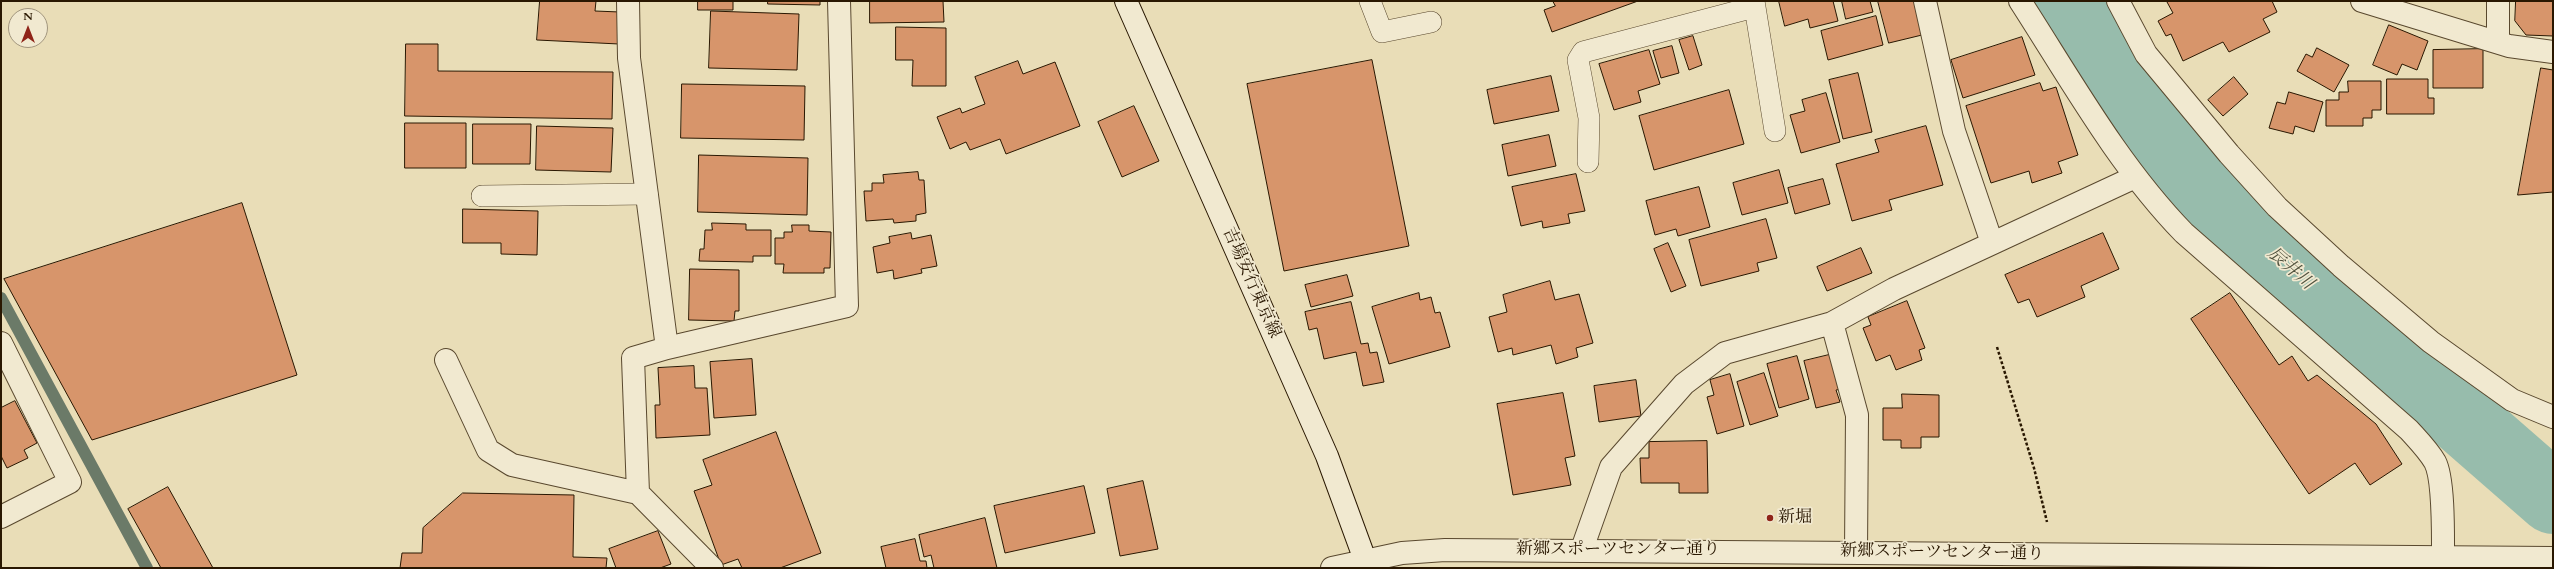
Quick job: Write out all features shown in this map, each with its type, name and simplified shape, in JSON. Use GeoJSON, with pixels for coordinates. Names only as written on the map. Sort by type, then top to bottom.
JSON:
{"type":"FeatureCollection","features":[{"type":"Feature","properties":{"kind":"street"},"geometry":{"type":"LineString","coordinates":[[628,1],[629,58],[667,348]]}},
{"type":"Feature","properties":{"kind":"street"},"geometry":{"type":"LineString","coordinates":[[638,494],[633,358],[667,348],[847,306],[839,1]]}},
{"type":"Feature","properties":{"kind":"street","name":"吉場安行東京線"},"geometry":{"type":"LineString","coordinates":[[1126,1],[1327,456],[1367,564]]}},
{"type":"Feature","properties":{"kind":"street"},"geometry":{"type":"LineString","coordinates":[[1925,1],[1954,131],[1992,243]]}},
{"type":"Feature","properties":{"kind":"street"},"geometry":{"type":"LineString","coordinates":[[2020,1],[2135,177],[2155,204],[2184,233],[2409,430],[2425,448],[2436,463],[2442,506],[2443,558]]}},
{"type":"Feature","properties":{"kind":"street"},"geometry":{"type":"LineString","coordinates":[[2118,1],[2146,54],[2228,154],[2277,207],[2341,266],[2431,342],[2512,400],[2553,417]]}},
{"type":"Feature","properties":{"kind":"street"},"geometry":{"type":"LineString","coordinates":[[2362,1],[2498,42],[2553,52]]}},
{"type":"Feature","properties":{"kind":"street"},"geometry":{"type":"LineString","coordinates":[[2498,1],[2498,42]]}},
{"type":"Feature","properties":{"kind":"street"},"geometry":{"type":"LineString","coordinates":[[1582,549],[1611,467],[1684,384],[1725,353],[1832,323],[1894,289],[2135,177]]}},
{"type":"Feature","properties":{"kind":"street"},"geometry":{"type":"LineString","coordinates":[[1832,323],[1857,415],[1856,552]]}},
{"type":"Feature","properties":{"kind":"street"},"geometry":{"type":"LineString","coordinates":[[1,343],[70,482],[1,517]]}},
{"type":"Feature","properties":{"kind":"street"},"geometry":{"type":"LineString","coordinates":[[446,360],[488,450],[512,465],[638,494],[712,568]]}},
{"type":"Feature","properties":{"kind":"street","name":"新郷スポーツセンター通り"},"geometry":{"type":"LineString","coordinates":[[1332,568],[1367,564],[1402,553],[1445,550],[1582,549],[2553,558]]}},
{"type":"Feature","properties":{"kind":"lane"},"geometry":{"type":"LineString","coordinates":[[1370,1],[1382,32],[1431,22]]}},
{"type":"Feature","properties":{"kind":"lane"},"geometry":{"type":"LineString","coordinates":[[1588,162],[1589,118],[1578,60],[1583,52],[1754,4],[1775,131]]}},
{"type":"Feature","properties":{"kind":"lane"},"geometry":{"type":"LineString","coordinates":[[482,196],[647,194]]}},
{"type":"Feature","properties":{"kind":"path"},"geometry":{"type":"LineString","coordinates":[[1997,347],[2034,468],[2054,554]]}},
{"type":"Feature","properties":{"kind":"building"},"geometry":{"type":"Polygon","coordinates":[[[540,1],[596,1],[595,11],[620,12],[619,44],[537,40],[540,1]]]}},
{"type":"Feature","properties":{"kind":"building"},"geometry":{"type":"Polygon","coordinates":[[[698,1],[733,1],[733,10],[698,10],[698,1]]]}},
{"type":"Feature","properties":{"kind":"building"},"geometry":{"type":"Polygon","coordinates":[[[768,1],[820,1],[820,5],[768,4],[768,1]]]}},
{"type":"Feature","properties":{"kind":"building"},"geometry":{"type":"Polygon","coordinates":[[[870,1],[943,1],[944,22],[870,23],[870,1]]]}},
{"type":"Feature","properties":{"kind":"building"},"geometry":{"type":"Polygon","coordinates":[[[1553,1],[1638,1],[1552,32],[1544,10],[1555,6],[1553,1]]]}},
{"type":"Feature","properties":{"kind":"building"},"geometry":{"type":"Polygon","coordinates":[[[1779,1],[1833,1],[1838,21],[1810,28],[1808,19],[1785,26],[1779,1]]]}},
{"type":"Feature","properties":{"kind":"building"},"geometry":{"type":"Polygon","coordinates":[[[1842,1],[1870,1],[1873,12],[1846,19],[1842,1]]]}},
{"type":"Feature","properties":{"kind":"building"},"geometry":{"type":"Polygon","coordinates":[[[1878,1],[1914,1],[1922,35],[1889,43],[1878,1]]]}},
{"type":"Feature","properties":{"kind":"building"},"geometry":{"type":"Polygon","coordinates":[[[2169,1],[2272,1],[2277,12],[2263,19],[2270,32],[2229,52],[2223,42],[2183,61],[2171,34],[2166,36],[2158,21],[2173,13],[2167,2],[2169,1]]]}},
{"type":"Feature","properties":{"kind":"building"},"geometry":{"type":"Polygon","coordinates":[[[2516,1],[2553,1],[2553,36],[2526,35],[2515,21],[2516,1]]]}},
{"type":"Feature","properties":{"kind":"building"},"geometry":{"type":"Polygon","coordinates":[[[711,11],[799,14],[797,70],[709,68],[711,11]]]}},
{"type":"Feature","properties":{"kind":"building"},"geometry":{"type":"Polygon","coordinates":[[[1876,16],[1883,45],[1828,60],[1821,31],[1876,16]]]}},
{"type":"Feature","properties":{"kind":"building"},"geometry":{"type":"Polygon","coordinates":[[[2389,25],[2428,41],[2417,70],[2402,64],[2397,75],[2373,65],[2389,25]]]}},
{"type":"Feature","properties":{"kind":"building"},"geometry":{"type":"Polygon","coordinates":[[[896,27],[946,28],[946,86],[912,86],[913,60],[896,60],[896,27]]]}},
{"type":"Feature","properties":{"kind":"building"},"geometry":{"type":"Polygon","coordinates":[[[1693,36],[1702,65],[1689,70],[1679,40],[1693,36]]]}},
{"type":"Feature","properties":{"kind":"building"},"geometry":{"type":"Polygon","coordinates":[[[2022,37],[2035,75],[1963,98],[1951,60],[2022,37]]]}},
{"type":"Feature","properties":{"kind":"building"},"geometry":{"type":"Polygon","coordinates":[[[406,44],[438,44],[438,71],[613,72],[612,119],[405,116],[406,44]]]}},
{"type":"Feature","properties":{"kind":"building"},"geometry":{"type":"Polygon","coordinates":[[[1672,46],[1679,73],[1661,78],[1653,51],[1672,46]]]}},
{"type":"Feature","properties":{"kind":"building"},"geometry":{"type":"Polygon","coordinates":[[[2317,48],[2349,65],[2334,92],[2297,71],[2306,54],[2312,57],[2317,48]]]}},
{"type":"Feature","properties":{"kind":"building"},"geometry":{"type":"Polygon","coordinates":[[[2483,49],[2483,88],[2433,88],[2433,50],[2483,49]]]}},
{"type":"Feature","properties":{"kind":"building"},"geometry":{"type":"Polygon","coordinates":[[[1649,50],[1660,84],[1638,91],[1641,102],[1614,110],[1599,64],[1649,50]]]}},
{"type":"Feature","properties":{"kind":"building"},"geometry":{"type":"Polygon","coordinates":[[[1372,60],[1409,246],[1284,271],[1247,84],[1372,60]]]}},
{"type":"Feature","properties":{"kind":"building"},"geometry":{"type":"Polygon","coordinates":[[[1018,61],[1023,74],[1055,62],[1080,126],[1006,154],[1000,139],[970,150],[966,142],[950,149],[937,117],[960,108],[962,113],[985,104],[975,77],[1018,61]]]}},
{"type":"Feature","properties":{"kind":"building"},"geometry":{"type":"Polygon","coordinates":[[[2541,68],[2553,70],[2553,192],[2518,195],[2541,68]]]}},
{"type":"Feature","properties":{"kind":"building"},"geometry":{"type":"Polygon","coordinates":[[[1858,73],[1872,132],[1843,139],[1829,80],[1858,73]]]}},
{"type":"Feature","properties":{"kind":"building"},"geometry":{"type":"Polygon","coordinates":[[[1551,76],[1559,111],[1494,124],[1487,90],[1551,76]]]}},
{"type":"Feature","properties":{"kind":"building"},"geometry":{"type":"Polygon","coordinates":[[[2234,77],[2248,94],[2223,116],[2208,100],[2234,77]]]}},
{"type":"Feature","properties":{"kind":"building"},"geometry":{"type":"Polygon","coordinates":[[[2387,79],[2428,79],[2428,98],[2434,98],[2434,114],[2387,114],[2387,79]]]}},
{"type":"Feature","properties":{"kind":"building"},"geometry":{"type":"Polygon","coordinates":[[[2348,81],[2381,81],[2381,110],[2372,110],[2372,118],[2363,118],[2363,126],[2326,126],[2326,100],[2339,100],[2339,92],[2348,92],[2348,81]]]}},
{"type":"Feature","properties":{"kind":"building"},"geometry":{"type":"Polygon","coordinates":[[[2040,83],[2043,91],[2056,87],[2078,155],[2058,162],[2062,173],[2032,183],[2029,171],[1991,183],[1966,106],[2040,83]]]}},
{"type":"Feature","properties":{"kind":"building"},"geometry":{"type":"Polygon","coordinates":[[[682,84],[805,86],[804,140],[681,138],[682,84]]]}},
{"type":"Feature","properties":{"kind":"building"},"geometry":{"type":"Polygon","coordinates":[[[1729,90],[1744,144],[1654,170],[1639,116],[1729,90]]]}},
{"type":"Feature","properties":{"kind":"building"},"geometry":{"type":"Polygon","coordinates":[[[2289,92],[2323,102],[2314,132],[2295,126],[2293,134],[2269,128],[2277,102],[2285,104],[2289,92]]]}},
{"type":"Feature","properties":{"kind":"building"},"geometry":{"type":"Polygon","coordinates":[[[1826,93],[1840,142],[1801,153],[1790,115],[1805,111],[1802,100],[1826,93]]]}},
{"type":"Feature","properties":{"kind":"building"},"geometry":{"type":"Polygon","coordinates":[[[1134,106],[1159,161],[1122,177],[1098,122],[1134,106]]]}},
{"type":"Feature","properties":{"kind":"building"},"geometry":{"type":"Polygon","coordinates":[[[405,123],[466,123],[466,168],[405,168],[405,123]]]}},
{"type":"Feature","properties":{"kind":"building"},"geometry":{"type":"Polygon","coordinates":[[[473,124],[531,124],[530,164],[473,164],[473,124]]]}},
{"type":"Feature","properties":{"kind":"building"},"geometry":{"type":"Polygon","coordinates":[[[537,126],[613,128],[611,172],[536,170],[537,126]]]}},
{"type":"Feature","properties":{"kind":"building"},"geometry":{"type":"Polygon","coordinates":[[[1926,126],[1943,185],[1889,200],[1892,210],[1852,221],[1836,164],[1879,152],[1875,140],[1926,126]]]}},
{"type":"Feature","properties":{"kind":"building"},"geometry":{"type":"Polygon","coordinates":[[[1549,135],[1556,166],[1508,176],[1502,145],[1549,135]]]}},
{"type":"Feature","properties":{"kind":"building"},"geometry":{"type":"Polygon","coordinates":[[[699,155],[808,158],[807,215],[698,212],[699,155]]]}},
{"type":"Feature","properties":{"kind":"building"},"geometry":{"type":"Polygon","coordinates":[[[1779,170],[1788,203],[1742,215],[1733,183],[1779,170]]]}},
{"type":"Feature","properties":{"kind":"building"},"geometry":{"type":"Polygon","coordinates":[[[918,172],[919,180],[924,180],[926,213],[916,215],[916,221],[894,223],[893,219],[866,221],[864,191],[872,191],[872,183],[884,183],[883,175],[918,172]]]}},
{"type":"Feature","properties":{"kind":"building"},"geometry":{"type":"Polygon","coordinates":[[[1576,174],[1585,211],[1568,214],[1570,223],[1543,228],[1542,221],[1521,226],[1512,187],[1576,174]]]}},
{"type":"Feature","properties":{"kind":"building"},"geometry":{"type":"Polygon","coordinates":[[[1823,179],[1830,204],[1795,214],[1788,188],[1823,179]]]}},
{"type":"Feature","properties":{"kind":"building"},"geometry":{"type":"Polygon","coordinates":[[[1699,187],[1710,227],[1678,236],[1676,229],[1655,235],[1646,201],[1699,187]]]}},
{"type":"Feature","properties":{"kind":"building"},"geometry":{"type":"Polygon","coordinates":[[[242,203],[297,375],[92,440],[4,279],[242,203]]]}},
{"type":"Feature","properties":{"kind":"building"},"geometry":{"type":"Polygon","coordinates":[[[463,209],[538,211],[537,255],[501,254],[501,243],[463,243],[463,209]]]}},
{"type":"Feature","properties":{"kind":"building"},"geometry":{"type":"Polygon","coordinates":[[[1766,219],[1777,258],[1757,263],[1759,271],[1701,286],[1689,240],[1766,219]]]}},
{"type":"Feature","properties":{"kind":"building"},"geometry":{"type":"Polygon","coordinates":[[[712,223],[746,224],[746,230],[771,230],[771,256],[753,256],[753,262],[699,261],[700,249],[704,249],[705,230],[712,230],[712,223]]]}},
{"type":"Feature","properties":{"kind":"building"},"geometry":{"type":"Polygon","coordinates":[[[792,225],[809,225],[809,231],[831,232],[830,268],[824,268],[824,273],[783,273],[784,264],[775,264],[775,238],[784,238],[784,232],[792,232],[792,225]]]}},
{"type":"Feature","properties":{"kind":"building"},"geometry":{"type":"Polygon","coordinates":[[[911,233],[912,239],[931,235],[937,266],[921,269],[922,273],[894,279],[893,270],[877,273],[873,247],[890,243],[889,237],[911,233]]]}},
{"type":"Feature","properties":{"kind":"building"},"geometry":{"type":"Polygon","coordinates":[[[2103,233],[2119,269],[2081,286],[2085,297],[2037,317],[2029,299],[2018,303],[2005,275],[2103,233]]]}},
{"type":"Feature","properties":{"kind":"building"},"geometry":{"type":"Polygon","coordinates":[[[1668,243],[1686,286],[1671,292],[1654,249],[1668,243]]]}},
{"type":"Feature","properties":{"kind":"building"},"geometry":{"type":"Polygon","coordinates":[[[1861,248],[1872,273],[1827,291],[1817,267],[1861,248]]]}},
{"type":"Feature","properties":{"kind":"building"},"geometry":{"type":"Polygon","coordinates":[[[690,269],[739,270],[739,311],[735,311],[734,321],[689,320],[690,269]]]}},
{"type":"Feature","properties":{"kind":"building"},"geometry":{"type":"Polygon","coordinates":[[[1347,275],[1353,296],[1311,307],[1305,285],[1347,275]]]}},
{"type":"Feature","properties":{"kind":"building"},"geometry":{"type":"Polygon","coordinates":[[[1550,281],[1555,300],[1579,294],[1593,343],[1576,348],[1578,357],[1556,364],[1551,345],[1513,355],[1512,348],[1498,352],[1489,317],[1507,312],[1503,295],[1550,281]]]}},
{"type":"Feature","properties":{"kind":"building"},"geometry":{"type":"Polygon","coordinates":[[[1419,293],[1420,300],[1431,297],[1435,313],[1440,312],[1450,347],[1389,364],[1372,307],[1419,293]]]}},
{"type":"Feature","properties":{"kind":"building"},"geometry":{"type":"Polygon","coordinates":[[[2230,293],[2279,365],[2292,356],[2308,381],[2317,375],[2376,424],[2402,464],[2370,485],[2355,463],[2309,494],[2191,319],[2230,293]]]}},
{"type":"Feature","properties":{"kind":"building"},"geometry":{"type":"Polygon","coordinates":[[[1907,301],[1925,348],[1919,350],[1922,360],[1896,370],[1890,355],[1876,361],[1863,328],[1871,325],[1868,317],[1907,301]]]}},
{"type":"Feature","properties":{"kind":"building"},"geometry":{"type":"Polygon","coordinates":[[[1351,302],[1361,344],[1368,343],[1370,353],[1377,352],[1384,382],[1363,386],[1356,352],[1324,359],[1317,328],[1309,330],[1305,312],[1351,302]]]}},
{"type":"Feature","properties":{"kind":"building"},"geometry":{"type":"Polygon","coordinates":[[[1833,354],[1842,389],[1836,390],[1840,402],[1816,408],[1804,361],[1833,354]]]}},
{"type":"Feature","properties":{"kind":"building"},"geometry":{"type":"Polygon","coordinates":[[[1797,356],[1809,399],[1779,408],[1767,364],[1797,356]]]}},
{"type":"Feature","properties":{"kind":"building"},"geometry":{"type":"Polygon","coordinates":[[[752,359],[756,415],[714,418],[710,362],[752,359]]]}},
{"type":"Feature","properties":{"kind":"building"},"geometry":{"type":"Polygon","coordinates":[[[694,366],[695,388],[707,388],[710,435],[656,438],[655,405],[660,405],[658,368],[694,366]]]}},
{"type":"Feature","properties":{"kind":"building"},"geometry":{"type":"Polygon","coordinates":[[[1764,373],[1778,416],[1750,425],[1737,382],[1764,373]]]}},
{"type":"Feature","properties":{"kind":"building"},"geometry":{"type":"Polygon","coordinates":[[[1730,374],[1744,426],[1717,434],[1707,397],[1714,395],[1710,380],[1730,374]]]}},
{"type":"Feature","properties":{"kind":"building"},"geometry":{"type":"Polygon","coordinates":[[[1636,380],[1641,416],[1599,422],[1594,386],[1636,380]]]}},
{"type":"Feature","properties":{"kind":"building"},"geometry":{"type":"Polygon","coordinates":[[[1563,393],[1575,456],[1565,458],[1571,485],[1513,495],[1497,404],[1563,393]]]}},
{"type":"Feature","properties":{"kind":"building"},"geometry":{"type":"Polygon","coordinates":[[[1902,394],[1939,395],[1939,437],[1921,437],[1921,448],[1901,448],[1901,440],[1883,440],[1883,408],[1902,408],[1902,394]]]}},
{"type":"Feature","properties":{"kind":"building"},"geometry":{"type":"Polygon","coordinates":[[[15,401],[37,443],[24,450],[28,458],[7,468],[1,456],[1,408],[15,401]]]}},
{"type":"Feature","properties":{"kind":"building"},"geometry":{"type":"Polygon","coordinates":[[[776,432],[821,553],[780,568],[742,568],[738,559],[721,565],[694,491],[712,485],[703,460],[776,432]]]}},
{"type":"Feature","properties":{"kind":"building"},"geometry":{"type":"Polygon","coordinates":[[[1707,441],[1708,493],[1679,493],[1679,483],[1641,483],[1640,458],[1649,458],[1649,442],[1707,441]]]}},
{"type":"Feature","properties":{"kind":"building"},"geometry":{"type":"Polygon","coordinates":[[[1143,481],[1158,549],[1120,556],[1107,489],[1143,481]]]}},
{"type":"Feature","properties":{"kind":"building"},"geometry":{"type":"Polygon","coordinates":[[[1084,486],[1095,533],[1005,553],[994,506],[1084,486]]]}},
{"type":"Feature","properties":{"kind":"building"},"geometry":{"type":"Polygon","coordinates":[[[168,487],[213,568],[161,568],[128,509],[168,487]]]}},
{"type":"Feature","properties":{"kind":"building"},"geometry":{"type":"Polygon","coordinates":[[[463,493],[574,495],[573,557],[607,558],[606,568],[400,568],[402,553],[422,553],[423,528],[463,493]]]}},
{"type":"Feature","properties":{"kind":"building"},"geometry":{"type":"Polygon","coordinates":[[[985,518],[997,568],[934,568],[931,555],[924,557],[919,535],[985,518]]]}},
{"type":"Feature","properties":{"kind":"building"},"geometry":{"type":"Polygon","coordinates":[[[658,531],[671,564],[660,568],[616,568],[609,549],[658,531]]]}},
{"type":"Feature","properties":{"kind":"building"},"geometry":{"type":"Polygon","coordinates":[[[915,539],[920,561],[926,561],[927,568],[886,568],[881,547],[915,539]]]}},
{"type":"Feature","properties":{"kind":"waterway","name":"辰井川"},"geometry":{"type":"LineString","coordinates":[[2070,1],[2090,38],[2207,196],[2553,498]]}},
{"type":"Feature","properties":{"kind":"waterway"},"geometry":{"type":"LineString","coordinates":[[1,298],[147,568]]}},
{"type":"Feature","properties":{"kind":"place","name":"新堀"},"geometry":{"type":"Point","coordinates":[1770,518]}}]}
